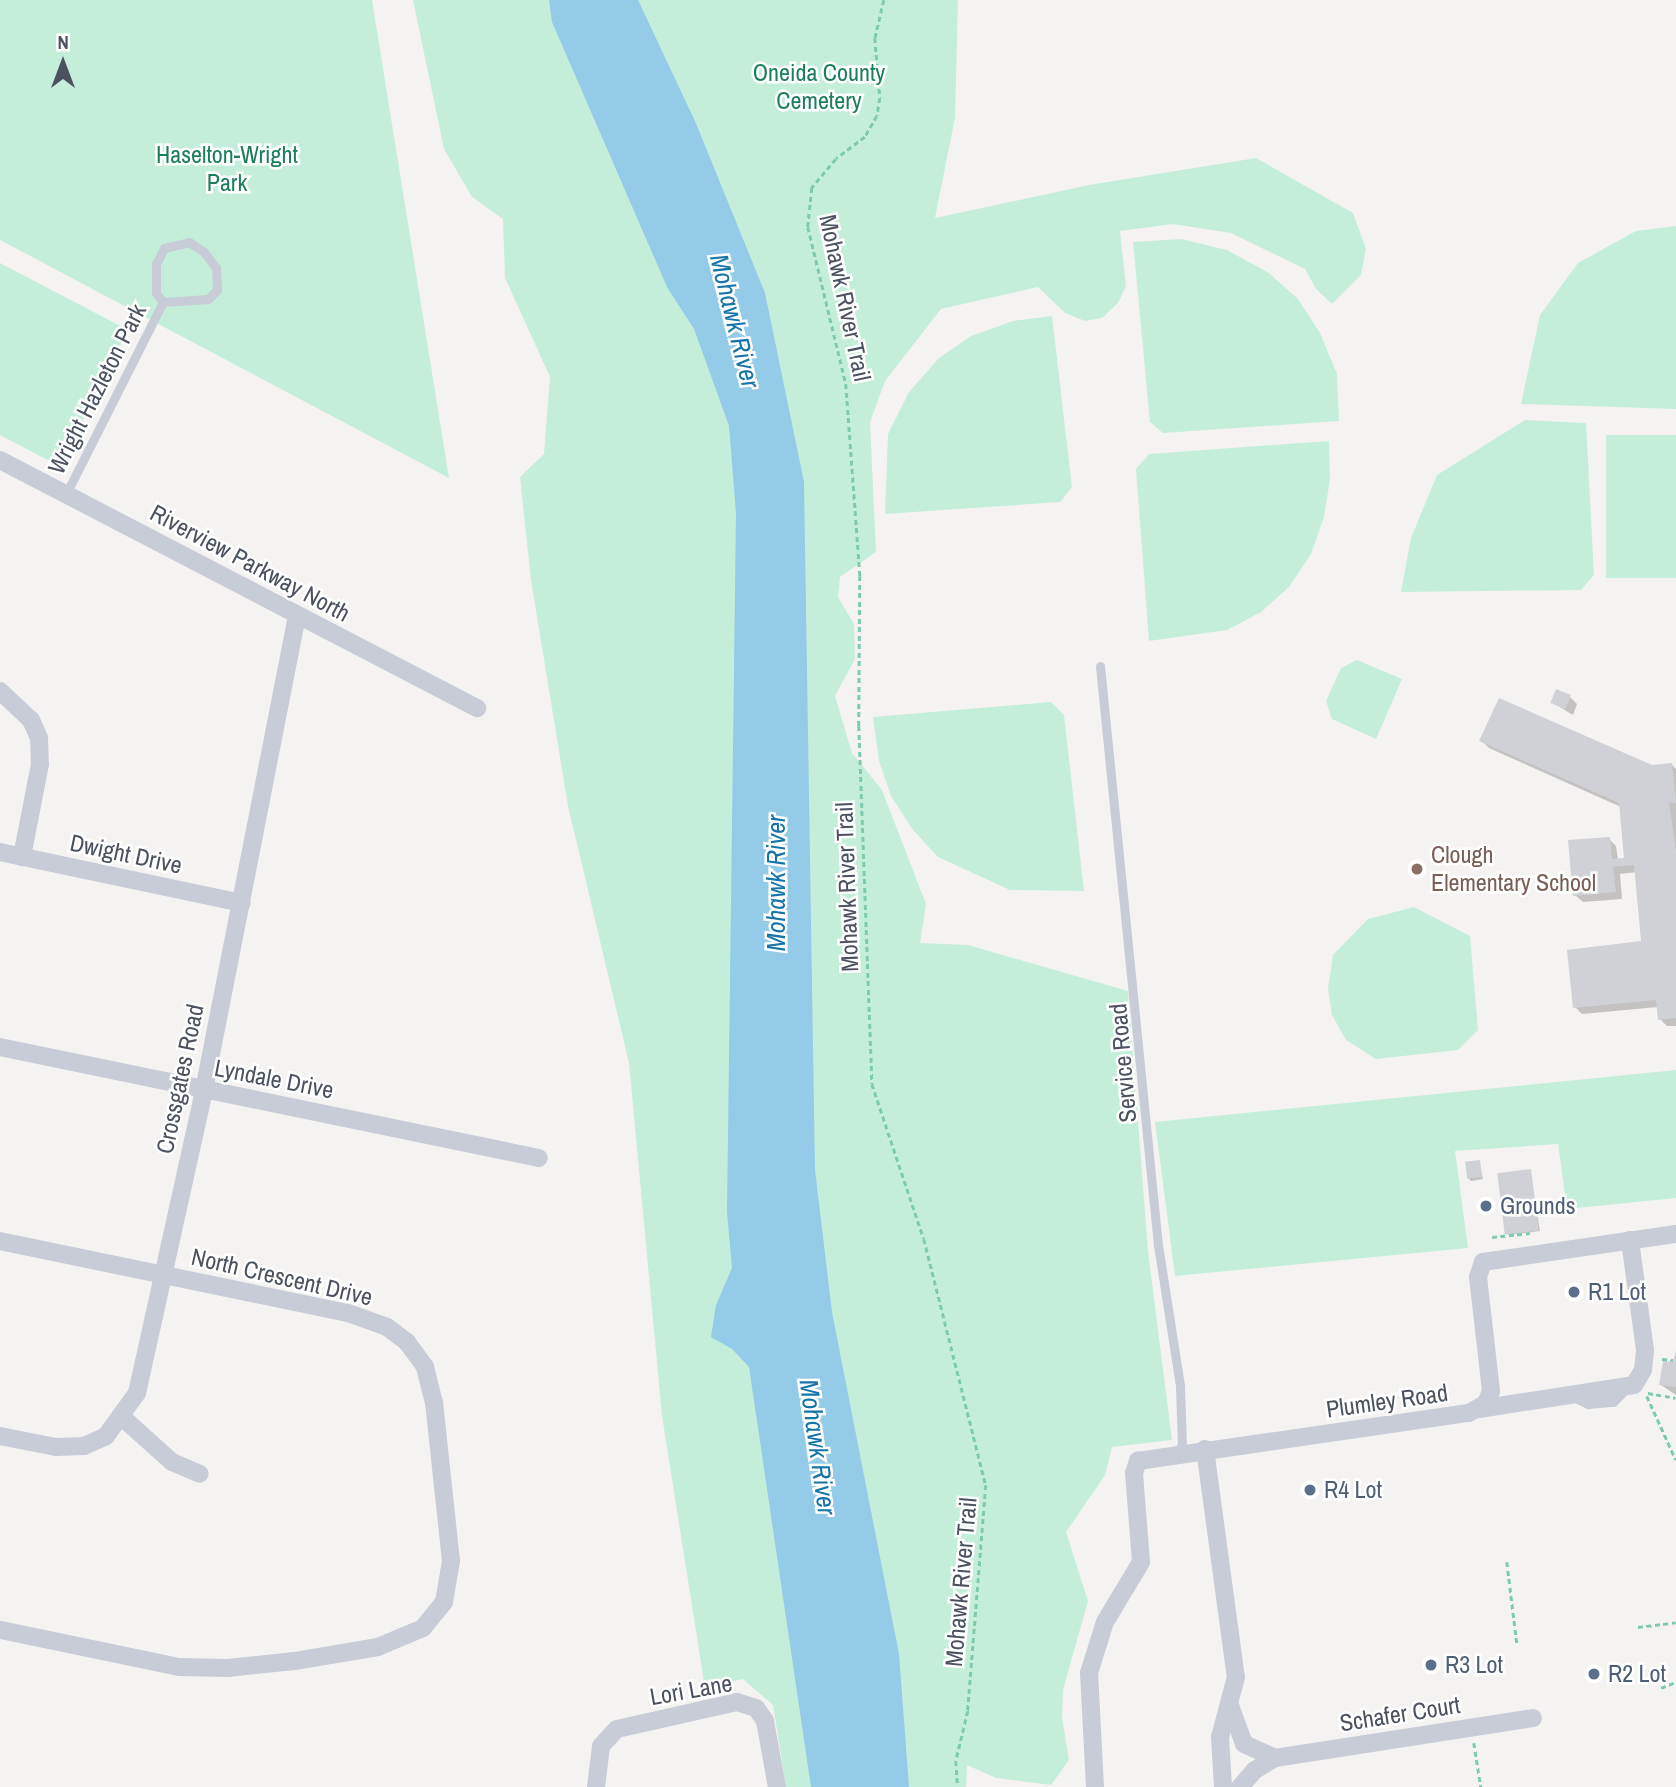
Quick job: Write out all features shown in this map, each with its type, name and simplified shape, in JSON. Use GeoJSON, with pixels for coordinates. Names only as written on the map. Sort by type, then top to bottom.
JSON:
{"type":"FeatureCollection","features":[{"type":"Feature","properties":{"kind":"street","name":"Riverview Parkway North"},"geometry":{"type":"LineString","coordinates":[[0,460],[477,708]]}},
{"type":"Feature","properties":{"kind":"street","name":"Crossgates Road"},"geometry":{"type":"LineString","coordinates":[[0,1436],[56,1447],[84,1446],[106,1436],[123,1418],[137,1393],[204,1090],[297,615]]}},
{"type":"Feature","properties":{"kind":"street"},"geometry":{"type":"LineString","coordinates":[[0,691],[31,720],[39,738],[40,764],[22,857]]}},
{"type":"Feature","properties":{"kind":"street","name":"Dwight Drive"},"geometry":{"type":"LineString","coordinates":[[0,852],[242,903]]}},
{"type":"Feature","properties":{"kind":"street","name":"Lyndale Drive"},"geometry":{"type":"LineString","coordinates":[[0,1047],[539,1158]]}},
{"type":"Feature","properties":{"kind":"street","name":"Plumley Road"},"geometry":{"type":"LineString","coordinates":[[1095,1787],[1089,1674],[1105,1622],[1141,1562],[1135,1466],[1143,1458],[1457,1416],[1479,1409],[1489,1398],[1492,1381],[1478,1277],[1483,1262],[1676,1234]]}},
{"type":"Feature","properties":{"kind":"street"},"geometry":{"type":"LineString","coordinates":[[1479,1409],[1626,1389],[1639,1379],[1645,1350],[1630,1240]]}},
{"type":"Feature","properties":{"kind":"street","name":"North Crescent Drive"},"geometry":{"type":"LineString","coordinates":[[0,1241],[348,1313],[387,1327],[418,1353],[434,1402],[452,1561],[444,1602],[424,1628],[399,1641],[227,1668],[159,1664],[0,1630]]}},
{"type":"Feature","properties":{"kind":"street"},"geometry":{"type":"LineString","coordinates":[[123,1418],[172,1462],[200,1474]]}},
{"type":"Feature","properties":{"kind":"street"},"geometry":{"type":"LineString","coordinates":[[1205,1449],[1236,1677],[1231,1708],[1220,1737],[1223,1787]]}},
{"type":"Feature","properties":{"kind":"street","name":"Lori Lane"},"geometry":{"type":"LineString","coordinates":[[596,1787],[601,1746],[617,1729],[737,1702],[756,1708],[765,1721],[777,1787]]}},
{"type":"Feature","properties":{"kind":"street"},"geometry":{"type":"LineString","coordinates":[[1231,1708],[1244,1744],[1275,1758]]}},
{"type":"Feature","properties":{"kind":"street","name":"Schafer Court"},"geometry":{"type":"LineString","coordinates":[[1240,1787],[1255,1770],[1275,1758],[1533,1718]]}},
{"type":"Feature","properties":{"kind":"lane","name":"Wright Hazleton Park"},"geometry":{"type":"LineString","coordinates":[[172,243],[191,243],[216,268],[217,290],[208,299],[163,302],[156,293],[156,264],[172,243]]}},
{"type":"Feature","properties":{"kind":"lane","name":"Wright Hazleton Park"},"geometry":{"type":"LineString","coordinates":[[66,494],[163,302]]}},
{"type":"Feature","properties":{"kind":"lane","name":"Service Road"},"geometry":{"type":"LineString","coordinates":[[1100,666],[1158,1245],[1180,1386],[1182,1446],[1176,1453]]}},
{"type":"Feature","properties":{"kind":"path","name":"Mohawk River Trail"},"geometry":{"type":"LineString","coordinates":[[884,0],[875,38],[880,98],[877,116],[865,137],[836,159],[812,188],[808,227],[846,384],[860,576],[859,726],[872,1084],[924,1239],[986,1485],[968,1711],[956,1761],[958,1787]]}},
{"type":"Feature","properties":{"kind":"path"},"geometry":{"type":"LineString","coordinates":[[1492,1237],[1530,1233]]}},
{"type":"Feature","properties":{"kind":"path"},"geometry":{"type":"LineString","coordinates":[[1656,1358],[1673,1360]]}},
{"type":"Feature","properties":{"kind":"path"},"geometry":{"type":"LineString","coordinates":[[1676,1398],[1645,1393],[1676,1460]]}},
{"type":"Feature","properties":{"kind":"path"},"geometry":{"type":"LineString","coordinates":[[1507,1562],[1517,1644]]}},
{"type":"Feature","properties":{"kind":"path"},"geometry":{"type":"LineString","coordinates":[[1638,1626],[1676,1622]]}},
{"type":"Feature","properties":{"kind":"path"},"geometry":{"type":"LineString","coordinates":[[1661,1688],[1676,1682]]}},
{"type":"Feature","properties":{"kind":"path"},"geometry":{"type":"LineString","coordinates":[[1477,1737],[1481,1787]]}},
{"type":"Feature","properties":{"kind":"green space","name":"Haselton-Wright Park"},"geometry":{"type":"Polygon","coordinates":[[[0,0],[372,0],[449,478],[0,240],[0,0]]]}},
{"type":"Feature","properties":{"kind":"green space","name":"Oneida County Cemetery"},"geometry":{"type":"Polygon","coordinates":[[[413,0],[958,0],[955,118],[935,218],[1089,185],[1256,158],[1353,213],[1366,249],[1361,275],[1332,304],[1316,289],[1305,269],[1231,233],[1173,224],[1120,231],[1126,286],[1118,303],[1102,318],[1085,321],[1065,313],[1038,287],[941,309],[885,381],[870,422],[876,552],[840,577],[838,597],[854,624],[855,659],[835,696],[852,753],[882,790],[926,904],[920,943],[968,945],[1128,991],[1148,1251],[1172,1440],[1112,1447],[1105,1475],[1066,1532],[1088,1601],[1063,1690],[1062,1717],[1069,1760],[1051,1785],[996,1778],[967,1765],[966,1787],[786,1787],[773,1705],[743,1679],[705,1688],[662,1416],[629,1063],[568,806],[531,580],[520,477],[544,454],[550,377],[505,278],[503,219],[472,197],[444,149],[413,0]]]}},
{"type":"Feature","properties":{"kind":"green space"},"geometry":{"type":"Polygon","coordinates":[[[1676,226],[1676,409],[1521,404],[1540,315],[1578,263],[1636,231],[1676,226]]]}},
{"type":"Feature","properties":{"kind":"green space"},"geometry":{"type":"Polygon","coordinates":[[[1181,239],[1227,250],[1269,273],[1298,299],[1320,333],[1337,374],[1339,421],[1163,433],[1150,422],[1133,242],[1181,239]]]}},
{"type":"Feature","properties":{"kind":"green space"},"geometry":{"type":"Polygon","coordinates":[[[0,263],[128,330],[59,466],[0,435],[0,263]]]}},
{"type":"Feature","properties":{"kind":"green space"},"geometry":{"type":"Polygon","coordinates":[[[1052,316],[1072,487],[1060,502],[885,514],[888,434],[909,392],[939,358],[971,336],[1013,321],[1052,316]]]}},
{"type":"Feature","properties":{"kind":"green space"},"geometry":{"type":"Polygon","coordinates":[[[1525,420],[1586,423],[1594,575],[1581,590],[1401,592],[1411,538],[1437,475],[1525,420]]]}},
{"type":"Feature","properties":{"kind":"green space"},"geometry":{"type":"Polygon","coordinates":[[[1606,435],[1676,435],[1676,578],[1606,578],[1606,435]]]}},
{"type":"Feature","properties":{"kind":"green space"},"geometry":{"type":"Polygon","coordinates":[[[1329,441],[1330,479],[1324,517],[1311,554],[1289,587],[1261,612],[1227,630],[1149,641],[1136,469],[1149,454],[1329,441]]]}},
{"type":"Feature","properties":{"kind":"green space"},"geometry":{"type":"Polygon","coordinates":[[[1357,660],[1402,679],[1376,739],[1332,719],[1326,701],[1341,668],[1357,660]]]}},
{"type":"Feature","properties":{"kind":"green space"},"geometry":{"type":"Polygon","coordinates":[[[1051,702],[1064,715],[1084,891],[1010,890],[938,857],[913,830],[891,796],[879,761],[873,717],[1051,702]]]}},
{"type":"Feature","properties":{"kind":"green space"},"geometry":{"type":"Polygon","coordinates":[[[1414,907],[1470,936],[1478,1030],[1458,1050],[1376,1059],[1346,1040],[1332,1015],[1328,989],[1333,955],[1368,919],[1414,907]]]}},
{"type":"Feature","properties":{"kind":"green space"},"geometry":{"type":"Polygon","coordinates":[[[1676,1070],[1676,1198],[1567,1209],[1558,1144],[1455,1151],[1468,1248],[1175,1276],[1155,1122],[1676,1070]]]}},
{"type":"Feature","properties":{"kind":"water","name":"Mohawk River"},"geometry":{"type":"Polygon","coordinates":[[[549,0],[638,0],[695,121],[765,293],[804,482],[815,1170],[832,1312],[899,1654],[909,1787],[811,1787],[749,1367],[732,1349],[711,1337],[716,1305],[732,1268],[727,1212],[736,513],[729,426],[694,329],[667,287],[552,22],[549,0]]]}},
{"type":"Feature","properties":{"kind":"building"},"geometry":{"type":"Polygon","coordinates":[[[1556,689],[1571,695],[1565,709],[1550,703],[1556,689]]]}},
{"type":"Feature","properties":{"kind":"building"},"geometry":{"type":"Polygon","coordinates":[[[1499,698],[1652,765],[1672,763],[1676,803],[1669,802],[1676,851],[1676,1018],[1658,1020],[1656,1000],[1573,1008],[1567,950],[1641,941],[1634,865],[1613,867],[1616,892],[1573,896],[1568,840],[1610,837],[1612,859],[1624,858],[1619,803],[1479,741],[1499,698]]]}},
{"type":"Feature","properties":{"kind":"building"},"geometry":{"type":"Polygon","coordinates":[[[1480,1160],[1482,1177],[1467,1179],[1465,1162],[1480,1160]]]}},
{"type":"Feature","properties":{"kind":"building"},"geometry":{"type":"Polygon","coordinates":[[[1531,1169],[1539,1231],[1505,1235],[1497,1173],[1531,1169]]]}},
{"type":"Feature","properties":{"kind":"building"},"geometry":{"type":"Polygon","coordinates":[[[1676,1351],[1676,1387],[1659,1385],[1663,1361],[1673,1362],[1676,1351]]]}},
{"type":"Feature","properties":{"kind":"place","name":"Clough Elementary School"},"geometry":{"type":"Point","coordinates":[1417,869]}},
{"type":"Feature","properties":{"kind":"place","name":"Grounds"},"geometry":{"type":"Point","coordinates":[1486,1206]}},
{"type":"Feature","properties":{"kind":"place","name":"R1 Lot"},"geometry":{"type":"Point","coordinates":[1574,1292]}},
{"type":"Feature","properties":{"kind":"place","name":"R4 Lot"},"geometry":{"type":"Point","coordinates":[1310,1490]}},
{"type":"Feature","properties":{"kind":"place","name":"R3 Lot"},"geometry":{"type":"Point","coordinates":[1431,1665]}},
{"type":"Feature","properties":{"kind":"place","name":"R2 Lot"},"geometry":{"type":"Point","coordinates":[1594,1674]}}]}
